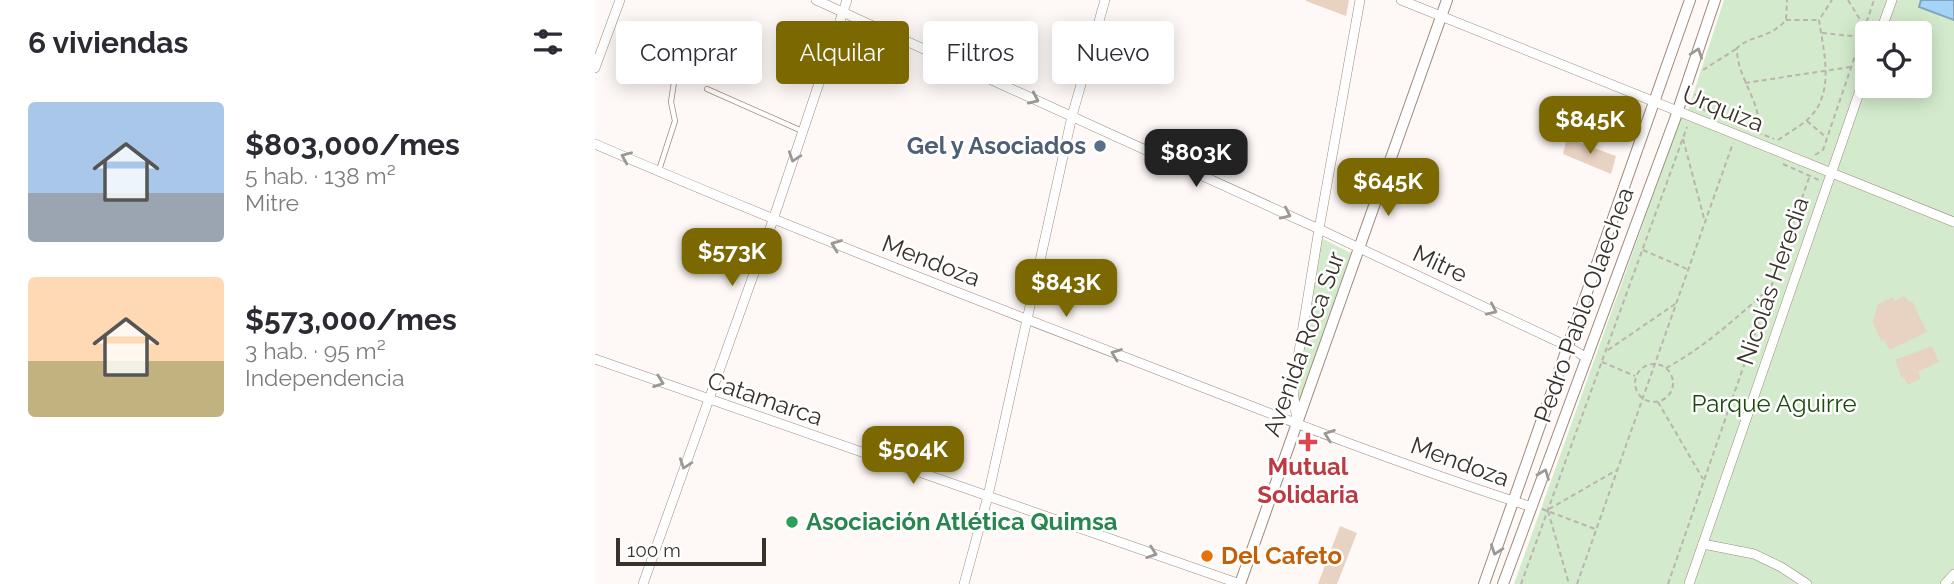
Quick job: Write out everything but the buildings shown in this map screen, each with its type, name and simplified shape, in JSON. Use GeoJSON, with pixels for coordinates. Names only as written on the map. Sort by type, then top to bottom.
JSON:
{"type":"FeatureCollection","features":[{"type":"Feature","properties":{"kind":"street"},"geometry":{"type":"LineString","coordinates":[[595,68],[619,0]]}},
{"type":"Feature","properties":{"kind":"street","name":"Mitre"},"geometry":{"type":"LineString","coordinates":[[816,0],[1361,248],[1587,358]]}},
{"type":"Feature","properties":{"kind":"street"},"geometry":{"type":"LineString","coordinates":[[643,584],[773,220],[847,0]]}},
{"type":"Feature","properties":{"kind":"street"},"geometry":{"type":"LineString","coordinates":[[964,584],[988,496],[1072,116],[1105,0]]}},
{"type":"Feature","properties":{"kind":"street"},"geometry":{"type":"LineString","coordinates":[[1297,424],[1293,388],[1360,0]]}},
{"type":"Feature","properties":{"kind":"street","name":"Urquiza"},"geometry":{"type":"LineString","coordinates":[[1401,0],[1954,222]]}},
{"type":"Feature","properties":{"kind":"street","name":"Avenida Roca Sur"},"geometry":{"type":"LineString","coordinates":[[1240,584],[1447,0]]}},
{"type":"Feature","properties":{"kind":"street","name":"Pedro Pablo Olaechea"},"geometry":{"type":"LineString","coordinates":[[1484,584],[1690,0]]}},
{"type":"Feature","properties":{"kind":"street","name":"Pedro Pablo Olaechea"},"geometry":{"type":"LineString","coordinates":[[1503,584],[1678,111],[1715,0]]}},
{"type":"Feature","properties":{"kind":"street"},"geometry":{"type":"LineString","coordinates":[[1884,21],[1892,0]]}},
{"type":"Feature","properties":{"kind":"street","name":"Nicolás Heredia"},"geometry":{"type":"LineString","coordinates":[[1689,584],[1857,98]]}},
{"type":"Feature","properties":{"kind":"street","name":"Mendoza"},"geometry":{"type":"LineString","coordinates":[[595,144],[773,220],[1027,320],[1297,424],[1532,507]]}},
{"type":"Feature","properties":{"kind":"street","name":"Catamarca"},"geometry":{"type":"LineString","coordinates":[[595,359],[1240,584]]}},
{"type":"Feature","properties":{"kind":"street"},"geometry":{"type":"LineString","coordinates":[[1703,544],[1754,554],[1781,566],[1807,584]]}},
{"type":"Feature","properties":{"kind":"street"},"geometry":{"type":"LineString","coordinates":[[1945,584],[1954,575]]}},
{"type":"Feature","properties":{"kind":"lane"},"geometry":{"type":"LineString","coordinates":[[659,171],[675,121],[671,102],[674,84]]}},
{"type":"Feature","properties":{"kind":"lane"},"geometry":{"type":"LineString","coordinates":[[707,89],[803,131]]}},
{"type":"Feature","properties":{"kind":"path"},"geometry":{"type":"LineString","coordinates":[[1786,20],[1787,0]]}},
{"type":"Feature","properties":{"kind":"path"},"geometry":{"type":"LineString","coordinates":[[1695,91],[1700,108],[1778,140],[1807,120],[1825,89],[1826,71],[1819,20],[1832,0]]}},
{"type":"Feature","properties":{"kind":"path"},"geometry":{"type":"LineString","coordinates":[[1848,0],[1861,21]]}},
{"type":"Feature","properties":{"kind":"path"},"geometry":{"type":"LineString","coordinates":[[1867,21],[1874,0]]}},
{"type":"Feature","properties":{"kind":"path"},"geometry":{"type":"LineString","coordinates":[[1706,58],[1702,70],[1746,41],[1768,35],[1786,20],[1819,20]]}},
{"type":"Feature","properties":{"kind":"path"},"geometry":{"type":"LineString","coordinates":[[1821,33],[1855,36]]}},
{"type":"Feature","properties":{"kind":"path"},"geometry":{"type":"LineString","coordinates":[[1737,48],[1744,83],[1760,120],[1758,132]]}},
{"type":"Feature","properties":{"kind":"path"},"geometry":{"type":"LineString","coordinates":[[1813,155],[1823,150],[1855,55]]}},
{"type":"Feature","properties":{"kind":"path"},"geometry":{"type":"LineString","coordinates":[[1744,83],[1851,67]]}},
{"type":"Feature","properties":{"kind":"path"},"geometry":{"type":"LineString","coordinates":[[1521,584],[1697,104]]}},
{"type":"Feature","properties":{"kind":"path"},"geometry":{"type":"LineString","coordinates":[[1807,120],[1827,138]]}},
{"type":"Feature","properties":{"kind":"path"},"geometry":{"type":"LineString","coordinates":[[1683,138],[1705,222]]}},
{"type":"Feature","properties":{"kind":"path"},"geometry":{"type":"LineString","coordinates":[[1577,584],[1733,143]]}},
{"type":"Feature","properties":{"kind":"path"},"geometry":{"type":"LineString","coordinates":[[1668,584],[1814,166]]}},
{"type":"Feature","properties":{"kind":"path"},"geometry":{"type":"LineString","coordinates":[[1643,250],[1688,270]]}},
{"type":"Feature","properties":{"kind":"path"},"geometry":{"type":"LineString","coordinates":[[1666,369],[1717,336],[1772,286]]}},
{"type":"Feature","properties":{"kind":"path"},"geometry":{"type":"LineString","coordinates":[[1605,352],[1676,303]]}},
{"type":"Feature","properties":{"kind":"path"},"geometry":{"type":"LineString","coordinates":[[1587,358],[1636,376]]}},
{"type":"Feature","properties":{"kind":"path"},"geometry":{"type":"LineString","coordinates":[[1655,364],[1666,369],[1672,379],[1671,390],[1658,401],[1643,398],[1636,388],[1636,376],[1644,367],[1655,364]]}},
{"type":"Feature","properties":{"kind":"path"},"geometry":{"type":"LineString","coordinates":[[1658,401],[1704,481]]}},
{"type":"Feature","properties":{"kind":"path"},"geometry":{"type":"LineString","coordinates":[[1548,510],[1617,470]]}},
{"type":"Feature","properties":{"kind":"path"},"geometry":{"type":"LineString","coordinates":[[1548,510],[1596,530]]}},
{"type":"Feature","properties":{"kind":"path"},"geometry":{"type":"LineString","coordinates":[[1548,510],[1569,584]]}},
{"type":"Feature","properties":{"kind":"green space","name":"Parque Aguirre"},"geometry":{"type":"Polygon","coordinates":[[[1724,0],[1954,0],[1954,584],[1514,584],[1681,118],[1685,119],[1724,0]]]}},
{"type":"Feature","properties":{"kind":"green space"},"geometry":{"type":"Polygon","coordinates":[[[1321,238],[1351,253],[1299,401],[1299,378],[1321,238]]]}},
{"type":"Feature","properties":{"kind":"water"},"geometry":{"type":"Polygon","coordinates":[[[1921,0],[1954,0],[1954,20],[1919,7],[1921,0]]]}},
{"type":"Feature","properties":{"kind":"place","name":"Gel y Asociados"},"geometry":{"type":"Point","coordinates":[1100,146]}},
{"type":"Feature","properties":{"kind":"place","name":"Mutual Solidaria"},"geometry":{"type":"Point","coordinates":[1308,442]}},
{"type":"Feature","properties":{"kind":"place","name":"Asociación Atlética Quimsa"},"geometry":{"type":"Point","coordinates":[792,522]}},
{"type":"Feature","properties":{"kind":"place","name":"Del Cafeto"},"geometry":{"type":"Point","coordinates":[1207,556]}}]}
